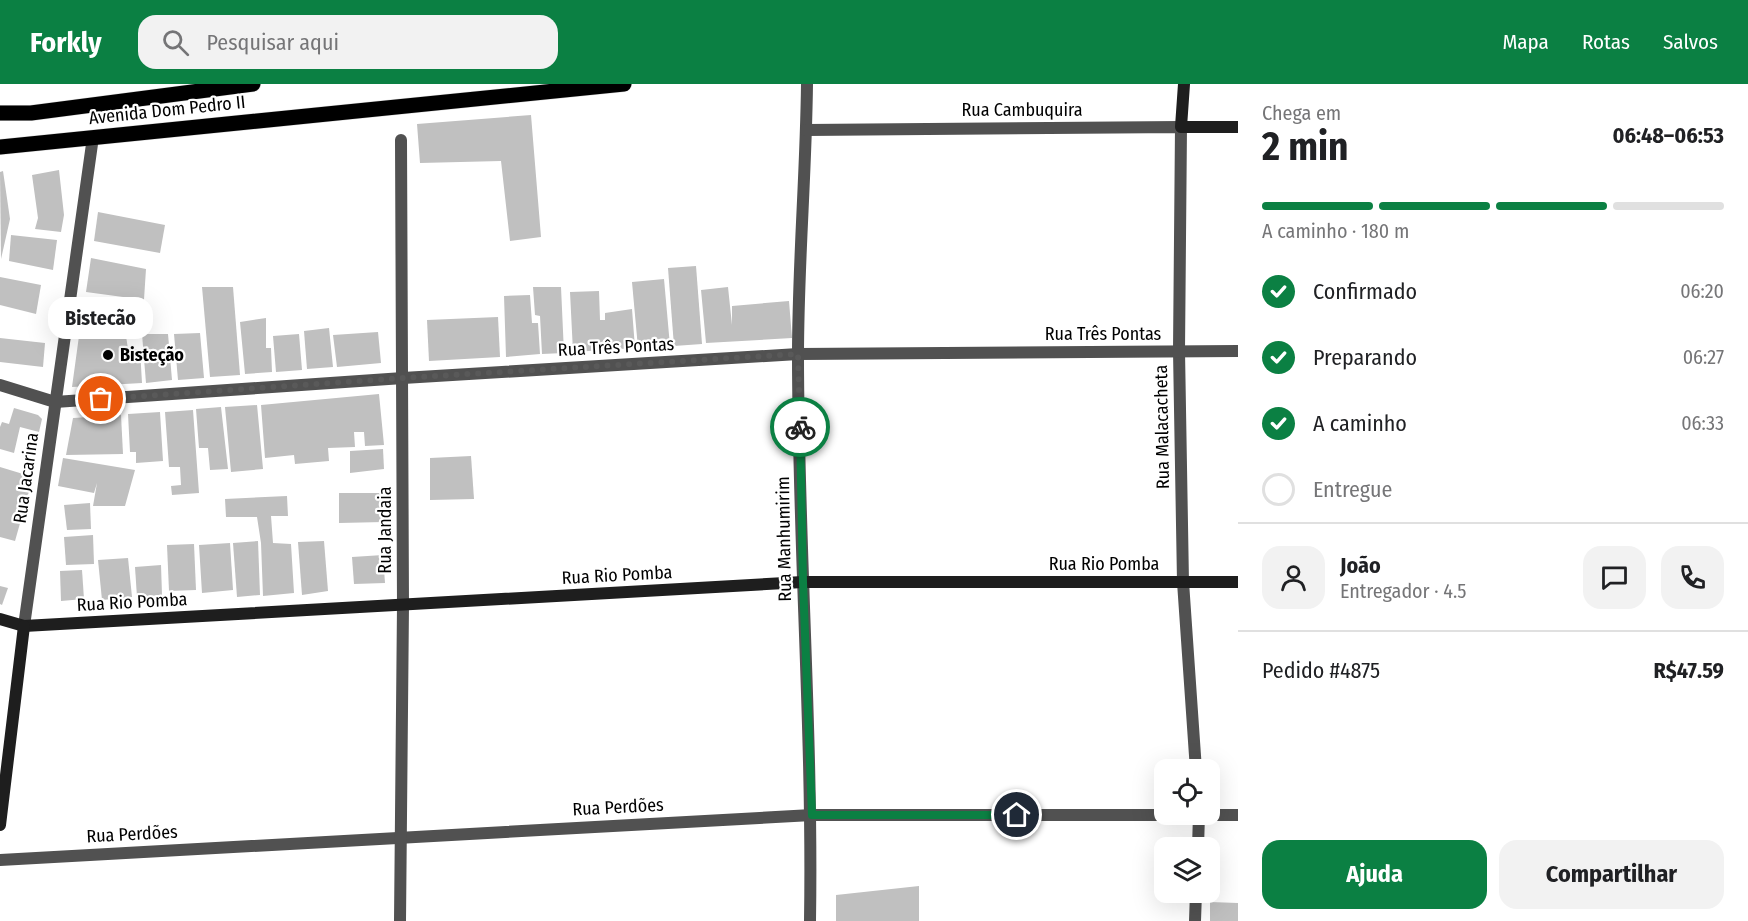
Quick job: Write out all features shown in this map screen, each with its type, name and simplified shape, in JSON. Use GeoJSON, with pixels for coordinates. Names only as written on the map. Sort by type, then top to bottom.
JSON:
{"type":"FeatureCollection","features":[{"type":"Feature","properties":{"kind":"main road","name":"Avenida Dom Pedro II"},"geometry":{"type":"LineString","coordinates":[[0,112],[31,112],[253,84]]}},
{"type":"Feature","properties":{"kind":"main road","name":"Avenida Dom Pedro II"},"geometry":{"type":"LineString","coordinates":[[0,147],[624,84]]}},
{"type":"Feature","properties":{"kind":"main road","name":"Rua Malacacheta"},"geometry":{"type":"LineString","coordinates":[[1181,127],[1184,84]]}},
{"type":"Feature","properties":{"kind":"main road","name":"Rua Cambuquira"},"geometry":{"type":"LineString","coordinates":[[1181,127],[1238,127]]}},
{"type":"Feature","properties":{"kind":"main road","name":"Rua Rio Pomba"},"geometry":{"type":"LineString","coordinates":[[0,619],[24,626],[803,582],[1238,582]]}},
{"type":"Feature","properties":{"kind":"main road","name":"Rua Jacarina"},"geometry":{"type":"LineString","coordinates":[[0,825],[24,626]]}},
{"type":"Feature","properties":{"kind":"street","name":"Rua Manhumirim"},"geometry":{"type":"LineString","coordinates":[[807,84],[798,354],[803,582],[812,815],[810,921]]}},
{"type":"Feature","properties":{"kind":"street","name":"Rua Cambuquira"},"geometry":{"type":"LineString","coordinates":[[806,130],[1181,127]]}},
{"type":"Feature","properties":{"kind":"street","name":"Rua Malacacheta"},"geometry":{"type":"LineString","coordinates":[[1181,127],[1179,351],[1183,582],[1195,759]]}},
{"type":"Feature","properties":{"kind":"street","name":"Rua Jacarina"},"geometry":{"type":"LineString","coordinates":[[24,626],[93,137]]}},
{"type":"Feature","properties":{"kind":"street","name":"Rua Jandaia"},"geometry":{"type":"LineString","coordinates":[[400,921],[403,605],[401,140]]}},
{"type":"Feature","properties":{"kind":"street","name":"Rua Três Pontas"},"geometry":{"type":"LineString","coordinates":[[0,385],[55,402],[798,354],[1238,351]]}},
{"type":"Feature","properties":{"kind":"street","name":"Rua Perdões"},"geometry":{"type":"LineString","coordinates":[[0,860],[812,815],[1154,815]]}},
{"type":"Feature","properties":{"kind":"street","name":"Rua Perdões"},"geometry":{"type":"LineString","coordinates":[[1220,815],[1238,815]]}},
{"type":"Feature","properties":{"kind":"street"},"geometry":{"type":"LineString","coordinates":[[1195,921],[1196,903]]}},
{"type":"Feature","properties":{"kind":"building"},"geometry":{"type":"Polygon","coordinates":[[[531,115],[541,237],[510,241],[501,161],[420,163],[417,124],[531,115]]]}},
{"type":"Feature","properties":{"kind":"building"},"geometry":{"type":"Polygon","coordinates":[[[59,170],[64,215],[61,232],[35,229],[38,218],[32,175],[59,170]]]}},
{"type":"Feature","properties":{"kind":"building"},"geometry":{"type":"Polygon","coordinates":[[[3,171],[10,219],[1,259],[0,172],[3,171]]]}},
{"type":"Feature","properties":{"kind":"building"},"geometry":{"type":"Polygon","coordinates":[[[98,212],[165,225],[160,253],[94,241],[98,212]]]}},
{"type":"Feature","properties":{"kind":"building"},"geometry":{"type":"Polygon","coordinates":[[[11,235],[57,240],[53,270],[9,261],[11,235]]]}},
{"type":"Feature","properties":{"kind":"building"},"geometry":{"type":"Polygon","coordinates":[[[91,258],[146,269],[142,330],[122,328],[123,297],[86,292],[91,258]]]}},
{"type":"Feature","properties":{"kind":"building"},"geometry":{"type":"Polygon","coordinates":[[[696,266],[702,344],[674,346],[668,268],[696,266]]]}},
{"type":"Feature","properties":{"kind":"building"},"geometry":{"type":"Polygon","coordinates":[[[0,277],[41,285],[36,314],[0,305],[0,277]]]}},
{"type":"Feature","properties":{"kind":"building"},"geometry":{"type":"Polygon","coordinates":[[[664,279],[670,346],[638,348],[632,282],[664,279]]]}},
{"type":"Feature","properties":{"kind":"building"},"geometry":{"type":"Polygon","coordinates":[[[202,287],[233,287],[240,375],[210,377],[202,287]]]}},
{"type":"Feature","properties":{"kind":"building"},"geometry":{"type":"Polygon","coordinates":[[[533,287],[561,287],[564,353],[542,354],[540,316],[535,315],[533,287]]]}},
{"type":"Feature","properties":{"kind":"building"},"geometry":{"type":"Polygon","coordinates":[[[728,287],[732,325],[732,306],[789,301],[792,338],[706,343],[701,290],[728,287]]]}},
{"type":"Feature","properties":{"kind":"building"},"geometry":{"type":"Polygon","coordinates":[[[599,291],[600,320],[605,320],[605,313],[632,309],[635,348],[573,352],[570,292],[599,291]]]}},
{"type":"Feature","properties":{"kind":"building"},"geometry":{"type":"Polygon","coordinates":[[[530,295],[532,323],[538,323],[540,354],[506,357],[504,296],[530,295]]]}},
{"type":"Feature","properties":{"kind":"building"},"geometry":{"type":"Polygon","coordinates":[[[498,317],[500,357],[429,361],[427,320],[498,317]]]}},
{"type":"Feature","properties":{"kind":"building"},"geometry":{"type":"Polygon","coordinates":[[[266,318],[266,348],[271,348],[272,372],[245,374],[240,322],[266,318]]]}},
{"type":"Feature","properties":{"kind":"building"},"geometry":{"type":"Polygon","coordinates":[[[329,328],[333,367],[307,369],[304,331],[329,328]]]}},
{"type":"Feature","properties":{"kind":"building"},"geometry":{"type":"Polygon","coordinates":[[[378,332],[381,363],[337,367],[333,335],[378,332]]]}},
{"type":"Feature","properties":{"kind":"building"},"geometry":{"type":"Polygon","coordinates":[[[200,333],[204,378],[178,380],[174,334],[200,333]]]}},
{"type":"Feature","properties":{"kind":"building"},"geometry":{"type":"Polygon","coordinates":[[[142,334],[168,334],[172,380],[146,383],[142,334]]]}},
{"type":"Feature","properties":{"kind":"building"},"geometry":{"type":"Polygon","coordinates":[[[299,334],[302,370],[276,372],[273,336],[299,334]]]}},
{"type":"Feature","properties":{"kind":"building","name":"Bisteção"},"geometry":{"type":"Polygon","coordinates":[[[79,336],[126,336],[128,349],[140,349],[142,383],[72,387],[79,336]]]}},
{"type":"Feature","properties":{"kind":"building"},"geometry":{"type":"Polygon","coordinates":[[[0,338],[45,343],[43,367],[0,362],[0,338]]]}},
{"type":"Feature","properties":{"kind":"building"},"geometry":{"type":"Polygon","coordinates":[[[379,394],[384,445],[365,446],[364,432],[354,432],[355,447],[328,448],[329,461],[295,464],[294,455],[265,458],[261,405],[379,394]]]}},
{"type":"Feature","properties":{"kind":"building"},"geometry":{"type":"Polygon","coordinates":[[[257,405],[263,469],[231,472],[225,407],[257,405]]]}},
{"type":"Feature","properties":{"kind":"building"},"geometry":{"type":"Polygon","coordinates":[[[221,407],[228,469],[210,470],[208,448],[199,448],[196,409],[221,407]]]}},
{"type":"Feature","properties":{"kind":"building"},"geometry":{"type":"Polygon","coordinates":[[[14,408],[38,415],[42,419],[39,432],[20,427],[14,453],[0,449],[0,427],[2,422],[9,424],[14,408]]]}},
{"type":"Feature","properties":{"kind":"building"},"geometry":{"type":"Polygon","coordinates":[[[193,410],[199,493],[172,495],[171,486],[181,485],[180,467],[169,467],[165,412],[193,410]]]}},
{"type":"Feature","properties":{"kind":"building"},"geometry":{"type":"Polygon","coordinates":[[[160,412],[163,461],[136,463],[136,452],[130,452],[128,414],[160,412]]]}},
{"type":"Feature","properties":{"kind":"building"},"geometry":{"type":"Polygon","coordinates":[[[121,415],[123,454],[66,455],[73,418],[121,415]]]}},
{"type":"Feature","properties":{"kind":"building"},"geometry":{"type":"Polygon","coordinates":[[[383,449],[384,469],[350,473],[350,451],[383,449]]]}},
{"type":"Feature","properties":{"kind":"building"},"geometry":{"type":"Polygon","coordinates":[[[471,456],[474,499],[430,500],[430,458],[471,456]]]}},
{"type":"Feature","properties":{"kind":"building"},"geometry":{"type":"Polygon","coordinates":[[[63,458],[135,470],[125,506],[93,506],[97,483],[94,493],[58,486],[63,458]]]}},
{"type":"Feature","properties":{"kind":"building"},"geometry":{"type":"Polygon","coordinates":[[[0,467],[33,477],[15,541],[0,537],[0,467]]]}},
{"type":"Feature","properties":{"kind":"building"},"geometry":{"type":"Polygon","coordinates":[[[339,493],[384,493],[384,522],[339,523],[339,493]]]}},
{"type":"Feature","properties":{"kind":"building"},"geometry":{"type":"Polygon","coordinates":[[[287,496],[288,516],[271,516],[273,543],[291,544],[294,593],[263,596],[261,543],[257,517],[226,517],[225,499],[287,496]]]}},
{"type":"Feature","properties":{"kind":"building"},"geometry":{"type":"Polygon","coordinates":[[[90,503],[91,529],[67,530],[64,505],[90,503]]]}},
{"type":"Feature","properties":{"kind":"building"},"geometry":{"type":"Polygon","coordinates":[[[93,535],[94,564],[66,565],[64,537],[93,535]]]}},
{"type":"Feature","properties":{"kind":"building"},"geometry":{"type":"Polygon","coordinates":[[[258,541],[260,595],[237,597],[233,543],[258,541]]]}},
{"type":"Feature","properties":{"kind":"building"},"geometry":{"type":"Polygon","coordinates":[[[324,541],[328,591],[302,595],[298,542],[324,541]]]}},
{"type":"Feature","properties":{"kind":"building"},"geometry":{"type":"Polygon","coordinates":[[[230,543],[233,590],[202,593],[199,545],[230,543]]]}},
{"type":"Feature","properties":{"kind":"building"},"geometry":{"type":"Polygon","coordinates":[[[194,544],[196,590],[169,591],[167,545],[194,544]]]}},
{"type":"Feature","properties":{"kind":"building"},"geometry":{"type":"Polygon","coordinates":[[[383,555],[385,583],[354,584],[352,557],[383,555]]]}},
{"type":"Feature","properties":{"kind":"building"},"geometry":{"type":"Polygon","coordinates":[[[128,558],[132,597],[102,600],[98,560],[128,558]]]}},
{"type":"Feature","properties":{"kind":"building"},"geometry":{"type":"Polygon","coordinates":[[[161,565],[162,595],[137,597],[135,567],[161,565]]]}},
{"type":"Feature","properties":{"kind":"building"},"geometry":{"type":"Polygon","coordinates":[[[82,570],[84,599],[61,601],[60,571],[82,570]]]}},
{"type":"Feature","properties":{"kind":"building"},"geometry":{"type":"Polygon","coordinates":[[[0,586],[8,588],[2,605],[0,604],[0,586]]]}},
{"type":"Feature","properties":{"kind":"building"},"geometry":{"type":"Polygon","coordinates":[[[919,886],[919,921],[836,921],[836,895],[919,886]]]}},
{"type":"Feature","properties":{"kind":"building"},"geometry":{"type":"Polygon","coordinates":[[[1210,903],[1238,903],[1238,921],[1210,921],[1210,903]]]}},
{"type":"Feature","properties":{"kind":"way so far"},"geometry":{"type":"LineString","coordinates":[[101,399],[798,354],[800,427]]}},
{"type":"Feature","properties":{"kind":"place","name":"Bisteção"},"geometry":{"type":"Point","coordinates":[108,355]}},
{"type":"Feature","properties":{"kind":"place","name":"Bistecão"},"geometry":{"type":"Point","coordinates":[101,399]}},
{"type":"Feature","properties":{"kind":"route"},"geometry":{"type":"LineString","coordinates":[[800,427],[812,815],[1017,815]]}}]}
